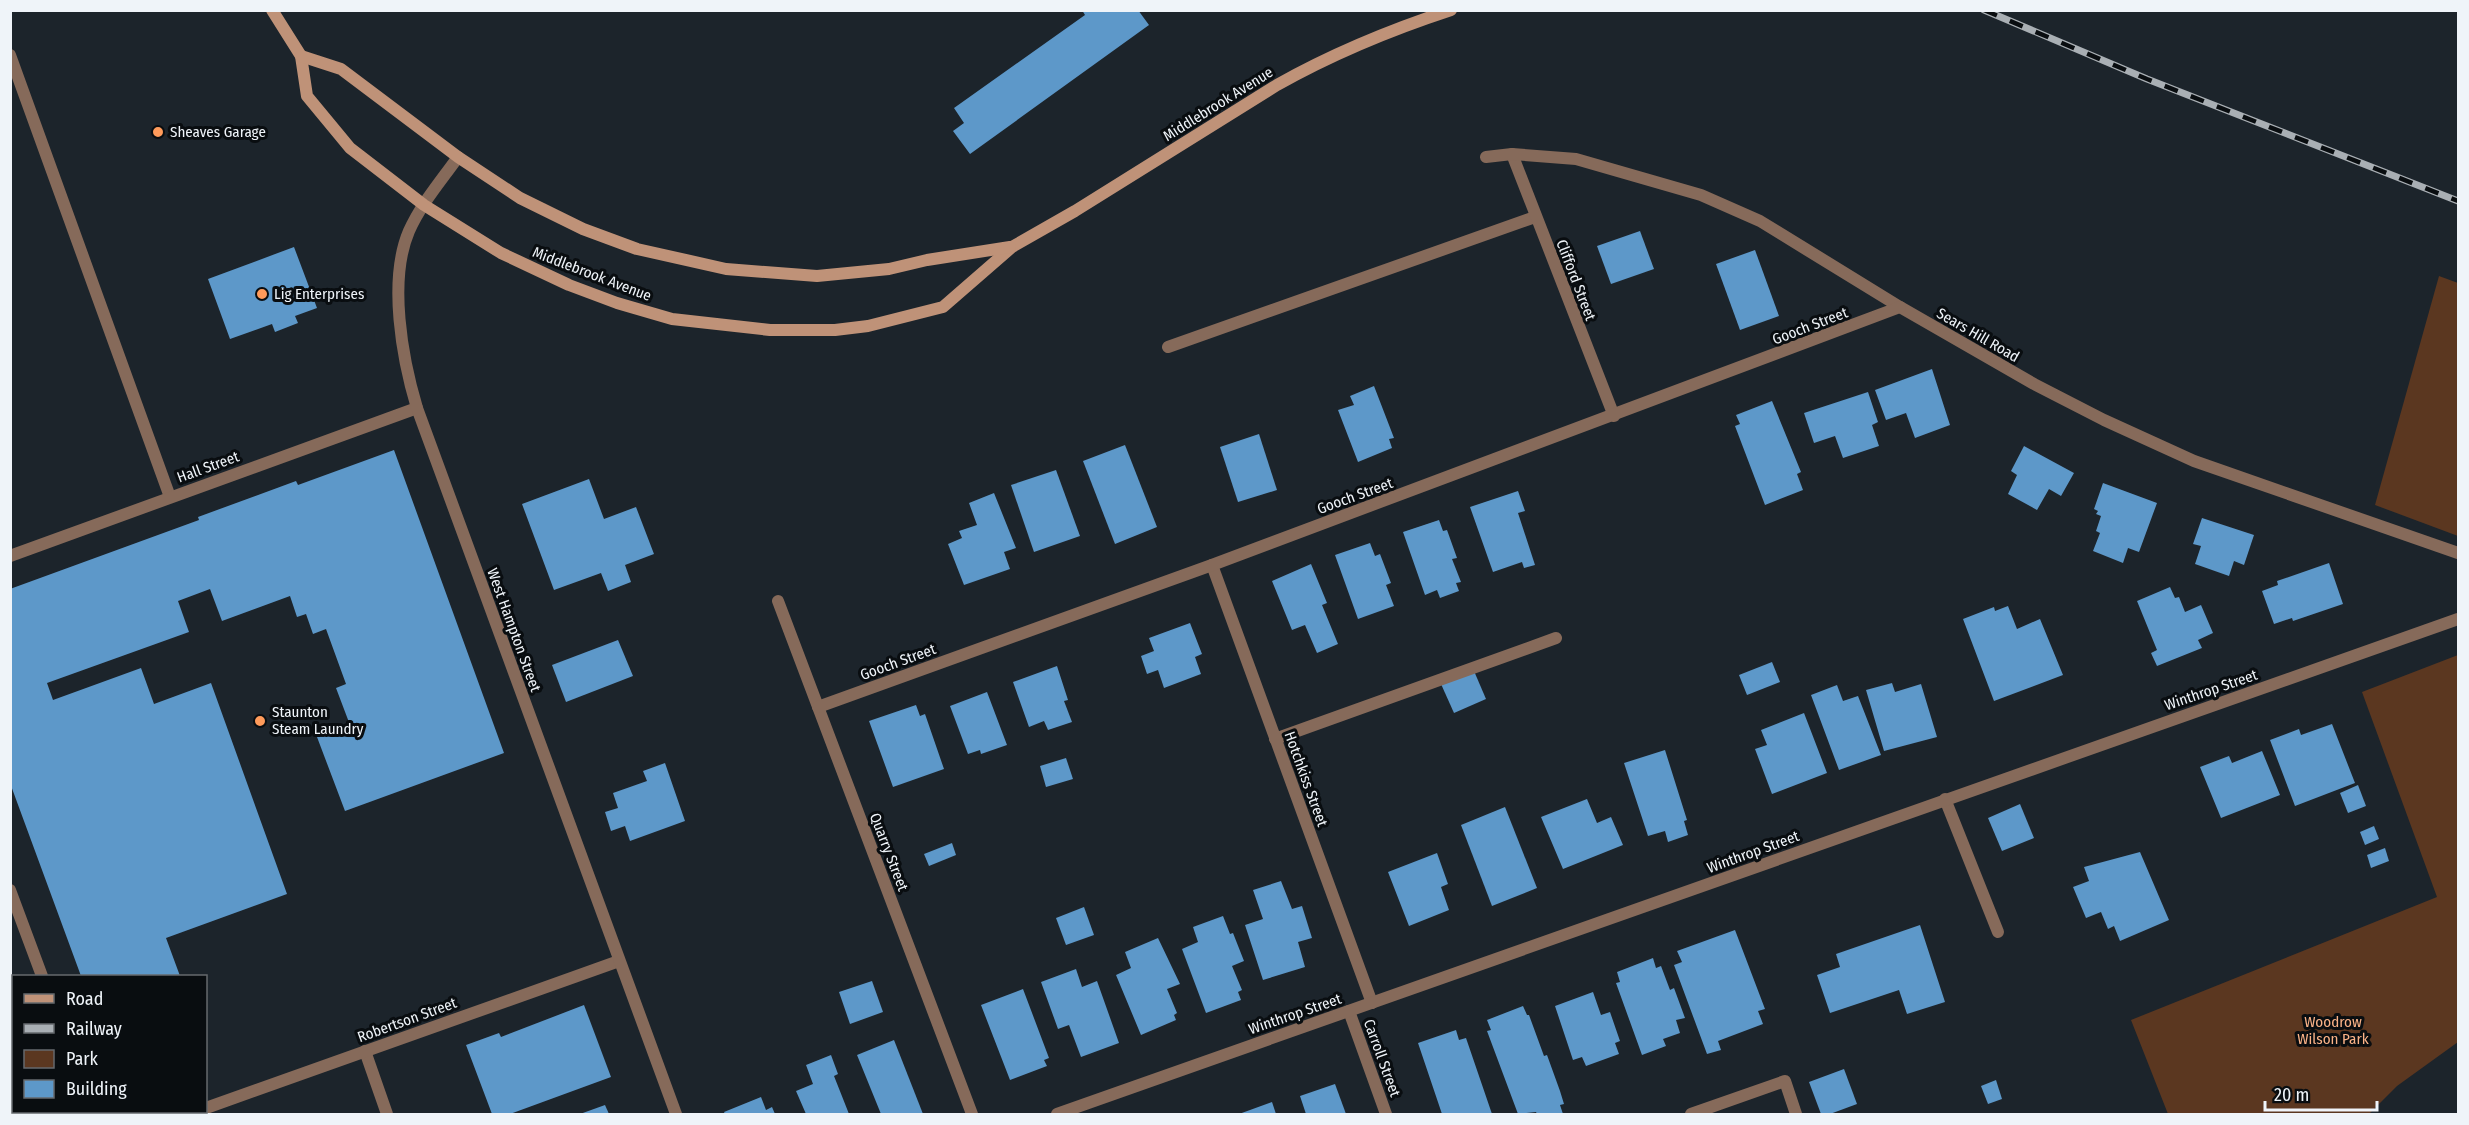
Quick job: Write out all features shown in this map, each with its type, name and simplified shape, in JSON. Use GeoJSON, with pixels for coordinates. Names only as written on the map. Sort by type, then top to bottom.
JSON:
{"type":"FeatureCollection","features":[{"type":"Feature","properties":{"kind":"main road","name":"Middlebrook Avenue"},"geometry":{"type":"LineString","coordinates":[[272,10],[301,56],[307,96],[350,148],[424,205],[501,253],[570,285],[617,303],[672,319],[770,330],[835,330],[868,326],[943,307],[1012,247],[1311,66],[1389,32],[1451,10]]}},
{"type":"Feature","properties":{"kind":"main road","name":"Middlebrook Avenue"},"geometry":{"type":"LineString","coordinates":[[301,56],[341,69],[458,157],[533,205],[610,240],[637,249],[726,269],[784,274],[842,274],[889,269],[927,260],[1012,247]]}},
{"type":"Feature","properties":{"kind":"street"},"geometry":{"type":"LineString","coordinates":[[10,55],[170,497]]}},
{"type":"Feature","properties":{"kind":"street","name":"Sears Hill Road"},"geometry":{"type":"LineString","coordinates":[[1486,157],[1512,154],[1576,159],[1701,195],[1760,221],[1900,307],[2034,384],[2194,461],[2458,553]]}},
{"type":"Feature","properties":{"kind":"street","name":"Clifford Street"},"geometry":{"type":"LineString","coordinates":[[1512,154],[1614,416]]}},
{"type":"Feature","properties":{"kind":"street","name":"West Hampton Street"},"geometry":{"type":"LineString","coordinates":[[458,157],[424,205],[404,243],[400,279],[404,359],[417,408],[676,1114]]}},
{"type":"Feature","properties":{"kind":"street"},"geometry":{"type":"LineString","coordinates":[[1168,347],[1535,217]]}},
{"type":"Feature","properties":{"kind":"street","name":"Gooch Street"},"geometry":{"type":"LineString","coordinates":[[818,706],[1212,566],[1900,307]]}},
{"type":"Feature","properties":{"kind":"street","name":"Hall Street"},"geometry":{"type":"LineString","coordinates":[[10,556],[417,408]]}},
{"type":"Feature","properties":{"kind":"street","name":"Hotchkiss Street"},"geometry":{"type":"LineString","coordinates":[[1212,566],[1372,1003]]}},
{"type":"Feature","properties":{"kind":"street","name":"Quarry Street"},"geometry":{"type":"LineString","coordinates":[[778,601],[972,1114]]}},
{"type":"Feature","properties":{"kind":"street","name":"Winthrop Street"},"geometry":{"type":"LineString","coordinates":[[1057,1114],[2458,619]]}},
{"type":"Feature","properties":{"kind":"street"},"geometry":{"type":"LineString","coordinates":[[1275,739],[1556,638]]}},
{"type":"Feature","properties":{"kind":"street"},"geometry":{"type":"LineString","coordinates":[[1945,800],[1998,932]]}},
{"type":"Feature","properties":{"kind":"street"},"geometry":{"type":"LineString","coordinates":[[10,890],[42,975]]}},
{"type":"Feature","properties":{"kind":"street","name":"Robertson Street"},"geometry":{"type":"LineString","coordinates":[[207,1108],[619,961]]}},
{"type":"Feature","properties":{"kind":"street","name":"Carroll Street"},"geometry":{"type":"LineString","coordinates":[[1349,1011],[1386,1114]]}},
{"type":"Feature","properties":{"kind":"street"},"geometry":{"type":"LineString","coordinates":[[365,1051],[387,1114]]}},
{"type":"Feature","properties":{"kind":"street"},"geometry":{"type":"LineString","coordinates":[[1691,1114],[1785,1081],[1796,1114]]}},
{"type":"Feature","properties":{"kind":"green space"},"geometry":{"type":"Polygon","coordinates":[[[2439,276],[2458,283],[2458,536],[2375,505],[2439,276]]]}},
{"type":"Feature","properties":{"kind":"green space","name":"Woodrow Wilson Park"},"geometry":{"type":"Polygon","coordinates":[[[2458,655],[2458,1042],[2397,1086],[2369,1114],[2168,1114],[2131,1020],[2437,897],[2362,692],[2458,655]]]}},
{"type":"Feature","properties":{"kind":"building"},"geometry":{"type":"Polygon","coordinates":[[[1082,10],[1138,10],[1149,25],[970,154],[953,131],[964,123],[954,108],[1085,15],[1082,10]]]}},
{"type":"Feature","properties":{"kind":"building"},"geometry":{"type":"Polygon","coordinates":[[[1640,231],[1654,269],[1611,284],[1597,246],[1640,231]]]}},
{"type":"Feature","properties":{"kind":"building","name":"Lig Enterprises"},"geometry":{"type":"Polygon","coordinates":[[[294,247],[317,308],[295,316],[298,323],[275,332],[272,324],[230,339],[208,279],[294,247]]]}},
{"type":"Feature","properties":{"kind":"building"},"geometry":{"type":"Polygon","coordinates":[[[1755,250],[1779,316],[1740,330],[1716,264],[1755,250]]]}},
{"type":"Feature","properties":{"kind":"building"},"geometry":{"type":"Polygon","coordinates":[[[1932,369],[1950,425],[1915,438],[1906,413],[1886,420],[1875,390],[1932,369]]]}},
{"type":"Feature","properties":{"kind":"building"},"geometry":{"type":"Polygon","coordinates":[[[1374,386],[1394,438],[1389,439],[1392,448],[1358,462],[1338,410],[1354,405],[1350,396],[1374,386]]]}},
{"type":"Feature","properties":{"kind":"building"},"geometry":{"type":"Polygon","coordinates":[[[1868,392],[1878,422],[1872,425],[1879,446],[1843,458],[1835,436],[1814,443],[1804,413],[1868,392]]]}},
{"type":"Feature","properties":{"kind":"building"},"geometry":{"type":"Polygon","coordinates":[[[1772,401],[1801,472],[1797,474],[1803,490],[1765,505],[1735,426],[1740,424],[1736,415],[1772,401]]]}},
{"type":"Feature","properties":{"kind":"building"},"geometry":{"type":"Polygon","coordinates":[[[1259,434],[1277,490],[1238,502],[1220,447],[1259,434]]]}},
{"type":"Feature","properties":{"kind":"building"},"geometry":{"type":"Polygon","coordinates":[[[1125,445],[1157,527],[1115,544],[1083,461],[1125,445]]]}},
{"type":"Feature","properties":{"kind":"building"},"geometry":{"type":"Polygon","coordinates":[[[2024,446],[2074,473],[2061,496],[2049,489],[2037,510],[2008,494],[2017,475],[2011,471],[2024,446]]]}},
{"type":"Feature","properties":{"kind":"building"},"geometry":{"type":"Polygon","coordinates":[[[394,450],[504,753],[345,811],[317,737],[350,725],[336,688],[346,684],[326,629],[313,634],[306,614],[297,617],[290,596],[222,621],[210,589],[178,601],[189,632],[47,683],[53,700],[141,668],[154,704],[211,683],[287,894],[166,938],[180,975],[81,975],[10,783],[10,589],[199,520],[198,517],[296,481],[298,485],[394,450]]]}},
{"type":"Feature","properties":{"kind":"building"},"geometry":{"type":"Polygon","coordinates":[[[1056,470],[1080,536],[1034,552],[1011,485],[1056,470]]]}},
{"type":"Feature","properties":{"kind":"building"},"geometry":{"type":"Polygon","coordinates":[[[589,479],[604,519],[636,507],[654,554],[625,565],[631,582],[608,591],[601,573],[554,590],[522,504],[589,479]]]}},
{"type":"Feature","properties":{"kind":"building"},"geometry":{"type":"Polygon","coordinates":[[[2103,483],[2157,503],[2139,552],[2128,548],[2123,563],[2093,551],[2100,533],[2096,531],[2101,516],[2096,514],[2098,511],[2094,509],[2103,483]]]}},
{"type":"Feature","properties":{"kind":"building"},"geometry":{"type":"Polygon","coordinates":[[[1518,491],[1525,511],[1518,513],[1535,565],[1524,568],[1522,562],[1493,572],[1470,507],[1518,491]]]}},
{"type":"Feature","properties":{"kind":"building"},"geometry":{"type":"Polygon","coordinates":[[[994,493],[1016,548],[1004,552],[1010,569],[964,585],[948,544],[962,538],[959,531],[977,525],[969,503],[994,493]]]}},
{"type":"Feature","properties":{"kind":"building"},"geometry":{"type":"Polygon","coordinates":[[[2202,518],[2254,535],[2244,565],[2234,561],[2229,576],[2195,564],[2201,546],[2193,544],[2202,518]]]}},
{"type":"Feature","properties":{"kind":"building"},"geometry":{"type":"Polygon","coordinates":[[[1439,520],[1443,531],[1447,530],[1457,558],[1452,559],[1461,582],[1456,583],[1459,591],[1440,598],[1437,590],[1425,595],[1403,532],[1439,520]]]}},
{"type":"Feature","properties":{"kind":"building"},"geometry":{"type":"Polygon","coordinates":[[[1370,543],[1375,556],[1380,554],[1391,583],[1386,585],[1394,606],[1358,619],[1335,555],[1370,543]]]}},
{"type":"Feature","properties":{"kind":"building"},"geometry":{"type":"Polygon","coordinates":[[[2329,563],[2343,604],[2293,621],[2292,618],[2274,624],[2262,591],[2278,585],[2277,581],[2329,563]]]}},
{"type":"Feature","properties":{"kind":"building"},"geometry":{"type":"Polygon","coordinates":[[[1311,564],[1327,603],[1322,605],[1338,644],[1317,653],[1305,625],[1292,630],[1272,581],[1311,564]]]}},
{"type":"Feature","properties":{"kind":"building"},"geometry":{"type":"Polygon","coordinates":[[[2170,587],[2175,598],[2179,597],[2185,612],[2201,605],[2213,633],[2198,640],[2202,648],[2157,666],[2151,653],[2157,650],[2137,601],[2170,587]]]}},
{"type":"Feature","properties":{"kind":"building"},"geometry":{"type":"Polygon","coordinates":[[[2008,606],[2017,629],[2040,619],[2063,675],[1994,701],[1963,619],[1994,607],[1995,611],[2008,606]]]}},
{"type":"Feature","properties":{"kind":"building"},"geometry":{"type":"Polygon","coordinates":[[[1190,623],[1202,654],[1195,657],[1201,674],[1164,688],[1158,670],[1147,674],[1141,656],[1154,651],[1149,638],[1190,623]]]}},
{"type":"Feature","properties":{"kind":"building"},"geometry":{"type":"Polygon","coordinates":[[[618,640],[633,676],[566,702],[552,665],[618,640]]]}},
{"type":"Feature","properties":{"kind":"building"},"geometry":{"type":"Polygon","coordinates":[[[1772,662],[1780,682],[1747,695],[1739,675],[1772,662]]]}},
{"type":"Feature","properties":{"kind":"building"},"geometry":{"type":"Polygon","coordinates":[[[1057,666],[1068,700],[1064,701],[1072,722],[1048,730],[1044,721],[1029,727],[1013,682],[1057,666]]]}},
{"type":"Feature","properties":{"kind":"building"},"geometry":{"type":"Polygon","coordinates":[[[1474,671],[1486,699],[1454,713],[1441,684],[1474,671]]]}},
{"type":"Feature","properties":{"kind":"building"},"geometry":{"type":"Polygon","coordinates":[[[1892,683],[1895,692],[1921,684],[1937,737],[1884,751],[1866,690],[1892,683]]]}},
{"type":"Feature","properties":{"kind":"building"},"geometry":{"type":"Polygon","coordinates":[[[1837,685],[1843,701],[1858,696],[1881,755],[1839,770],[1811,695],[1837,685]]]}},
{"type":"Feature","properties":{"kind":"building"},"geometry":{"type":"Polygon","coordinates":[[[987,692],[1007,745],[981,754],[980,750],[968,754],[950,706],[987,692]]]}},
{"type":"Feature","properties":{"kind":"building"},"geometry":{"type":"Polygon","coordinates":[[[916,705],[920,716],[925,714],[944,769],[893,787],[869,721],[916,705]]]}},
{"type":"Feature","properties":{"kind":"building"},"geometry":{"type":"Polygon","coordinates":[[[1804,713],[1827,773],[1772,794],[1755,749],[1767,745],[1761,730],[1804,713]]]}},
{"type":"Feature","properties":{"kind":"building"},"geometry":{"type":"Polygon","coordinates":[[[2332,724],[2355,783],[2295,806],[2270,740],[2299,729],[2301,735],[2332,724]]]}},
{"type":"Feature","properties":{"kind":"building"},"geometry":{"type":"Polygon","coordinates":[[[1665,750],[1687,820],[1684,821],[1688,835],[1668,842],[1665,831],[1648,836],[1624,763],[1665,750]]]}},
{"type":"Feature","properties":{"kind":"building"},"geometry":{"type":"Polygon","coordinates":[[[2262,751],[2280,795],[2221,818],[2200,767],[2229,756],[2232,763],[2262,751]]]}},
{"type":"Feature","properties":{"kind":"building"},"geometry":{"type":"Polygon","coordinates":[[[1066,758],[1073,779],[1046,787],[1040,766],[1066,758]]]}},
{"type":"Feature","properties":{"kind":"building"},"geometry":{"type":"Polygon","coordinates":[[[665,763],[685,821],[630,841],[625,826],[611,831],[605,812],[618,808],[613,793],[647,781],[643,771],[665,763]]]}},
{"type":"Feature","properties":{"kind":"building"},"geometry":{"type":"Polygon","coordinates":[[[2358,785],[2366,806],[2348,813],[2340,793],[2358,785]]]}},
{"type":"Feature","properties":{"kind":"building"},"geometry":{"type":"Polygon","coordinates":[[[1587,799],[1597,823],[1611,817],[1623,845],[1563,869],[1541,817],[1587,799]]]}},
{"type":"Feature","properties":{"kind":"building"},"geometry":{"type":"Polygon","coordinates":[[[2020,804],[2034,838],[2002,851],[1988,818],[2020,804]]]}},
{"type":"Feature","properties":{"kind":"building"},"geometry":{"type":"Polygon","coordinates":[[[1505,807],[1537,888],[1492,906],[1461,825],[1505,807]]]}},
{"type":"Feature","properties":{"kind":"building"},"geometry":{"type":"Polygon","coordinates":[[[2374,826],[2379,839],[2365,845],[2360,832],[2374,826]]]}},
{"type":"Feature","properties":{"kind":"building"},"geometry":{"type":"Polygon","coordinates":[[[952,843],[956,855],[929,866],[924,854],[952,843]]]}},
{"type":"Feature","properties":{"kind":"building"},"geometry":{"type":"Polygon","coordinates":[[[2385,848],[2389,861],[2371,868],[2367,855],[2385,848]]]}},
{"type":"Feature","properties":{"kind":"building"},"geometry":{"type":"Polygon","coordinates":[[[2140,852],[2169,920],[2120,941],[2114,926],[2108,929],[2101,912],[2086,918],[2073,887],[2089,881],[2084,867],[2140,852]]]}},
{"type":"Feature","properties":{"kind":"building"},"geometry":{"type":"Polygon","coordinates":[[[1437,853],[1448,884],[1441,887],[1449,910],[1409,926],[1388,872],[1437,853]]]}},
{"type":"Feature","properties":{"kind":"building"},"geometry":{"type":"Polygon","coordinates":[[[1281,881],[1292,909],[1302,906],[1312,938],[1298,942],[1305,967],[1263,980],[1245,925],[1263,919],[1253,890],[1281,881]]]}},
{"type":"Feature","properties":{"kind":"building"},"geometry":{"type":"Polygon","coordinates":[[[1084,907],[1094,935],[1066,945],[1056,918],[1084,907]]]}},
{"type":"Feature","properties":{"kind":"building"},"geometry":{"type":"Polygon","coordinates":[[[1223,916],[1230,934],[1233,933],[1244,961],[1232,966],[1242,990],[1238,992],[1241,1000],[1206,1013],[1182,949],[1198,942],[1193,927],[1223,916]]]}},
{"type":"Feature","properties":{"kind":"building"},"geometry":{"type":"Polygon","coordinates":[[[1920,925],[1945,1002],[1907,1014],[1899,990],[1830,1013],[1817,975],[1840,967],[1836,954],[1920,925]]]}},
{"type":"Feature","properties":{"kind":"building"},"geometry":{"type":"Polygon","coordinates":[[[1735,930],[1765,1009],[1758,1011],[1763,1024],[1718,1041],[1721,1050],[1707,1054],[1674,965],[1682,962],[1677,951],[1735,930]]]}},
{"type":"Feature","properties":{"kind":"building"},"geometry":{"type":"Polygon","coordinates":[[[1158,938],[1180,984],[1167,989],[1177,1013],[1174,1015],[1176,1020],[1141,1035],[1116,975],[1131,968],[1125,952],[1158,938]]]}},
{"type":"Feature","properties":{"kind":"building"},"geometry":{"type":"Polygon","coordinates":[[[1653,958],[1656,968],[1661,966],[1670,990],[1674,988],[1685,1018],[1676,1020],[1680,1033],[1663,1039],[1666,1046],[1642,1055],[1616,983],[1620,982],[1617,972],[1653,958]]]}},
{"type":"Feature","properties":{"kind":"building"},"geometry":{"type":"Polygon","coordinates":[[[1076,969],[1082,987],[1097,981],[1119,1043],[1081,1057],[1069,1025],[1058,1029],[1041,982],[1076,969]]]}},
{"type":"Feature","properties":{"kind":"building"},"geometry":{"type":"Polygon","coordinates":[[[872,981],[883,1012],[850,1024],[839,992],[872,981]]]}},
{"type":"Feature","properties":{"kind":"building"},"geometry":{"type":"Polygon","coordinates":[[[1023,989],[1049,1058],[1044,1060],[1047,1066],[1010,1080],[981,1005],[1023,989]]]}},
{"type":"Feature","properties":{"kind":"building"},"geometry":{"type":"Polygon","coordinates":[[[1593,992],[1601,1015],[1610,1012],[1620,1041],[1615,1043],[1619,1054],[1586,1066],[1582,1057],[1573,1060],[1555,1006],[1593,992]]]}},
{"type":"Feature","properties":{"kind":"building"},"geometry":{"type":"Polygon","coordinates":[[[584,1005],[611,1077],[510,1114],[492,1114],[466,1045],[499,1033],[501,1037],[584,1005]]]}},
{"type":"Feature","properties":{"kind":"building"},"geometry":{"type":"Polygon","coordinates":[[[1523,1006],[1529,1015],[1544,1056],[1547,1055],[1564,1104],[1560,1105],[1563,1114],[1537,1114],[1536,1112],[1518,1114],[1487,1031],[1491,1030],[1487,1020],[1523,1006]]]}},
{"type":"Feature","properties":{"kind":"building"},"geometry":{"type":"Polygon","coordinates":[[[10,1018],[12,1034],[10,1035],[10,1018]]]}},
{"type":"Feature","properties":{"kind":"building"},"geometry":{"type":"Polygon","coordinates":[[[1456,1030],[1459,1040],[1466,1038],[1492,1114],[1442,1114],[1418,1043],[1456,1030]]]}},
{"type":"Feature","properties":{"kind":"building"},"geometry":{"type":"Polygon","coordinates":[[[894,1040],[923,1114],[881,1114],[857,1055],[894,1040]]]}},
{"type":"Feature","properties":{"kind":"building"},"geometry":{"type":"Polygon","coordinates":[[[831,1055],[838,1074],[834,1076],[849,1114],[806,1114],[796,1091],[813,1084],[806,1065],[831,1055]]]}},
{"type":"Feature","properties":{"kind":"building"},"geometry":{"type":"Polygon","coordinates":[[[10,1063],[12,1066],[12,1113],[16,1113],[12,1114],[10,1063]]]}},
{"type":"Feature","properties":{"kind":"building"},"geometry":{"type":"Polygon","coordinates":[[[1844,1069],[1857,1104],[1830,1114],[1821,1114],[1809,1082],[1844,1069]]]}},
{"type":"Feature","properties":{"kind":"building"},"geometry":{"type":"Polygon","coordinates":[[[1996,1080],[2002,1099],[1988,1104],[1981,1086],[1996,1080]]]}},
{"type":"Feature","properties":{"kind":"building"},"geometry":{"type":"Polygon","coordinates":[[[1335,1084],[1346,1114],[1306,1114],[1300,1096],[1335,1084]]]}},
{"type":"Feature","properties":{"kind":"building"},"geometry":{"type":"Polygon","coordinates":[[[761,1097],[766,1110],[772,1107],[775,1114],[725,1114],[724,1112],[761,1097]]]}},
{"type":"Feature","properties":{"kind":"building"},"geometry":{"type":"Polygon","coordinates":[[[1272,1102],[1276,1114],[1239,1114],[1272,1102]]]}},
{"type":"Feature","properties":{"kind":"building"},"geometry":{"type":"Polygon","coordinates":[[[605,1105],[609,1114],[580,1114],[605,1105]]]}},
{"type":"Feature","properties":{"kind":"railway"},"geometry":{"type":"LineString","coordinates":[[1984,10],[2147,79],[2458,201]]}},
{"type":"Feature","properties":{"kind":"place","name":"Sheaves Garage"},"geometry":{"type":"Point","coordinates":[158,132]}},
{"type":"Feature","properties":{"kind":"place","name":"Lig Enterprises"},"geometry":{"type":"Point","coordinates":[262,294]}},
{"type":"Feature","properties":{"kind":"place","name":"Staunton Steam Laundry"},"geometry":{"type":"Point","coordinates":[260,721]}}]}
